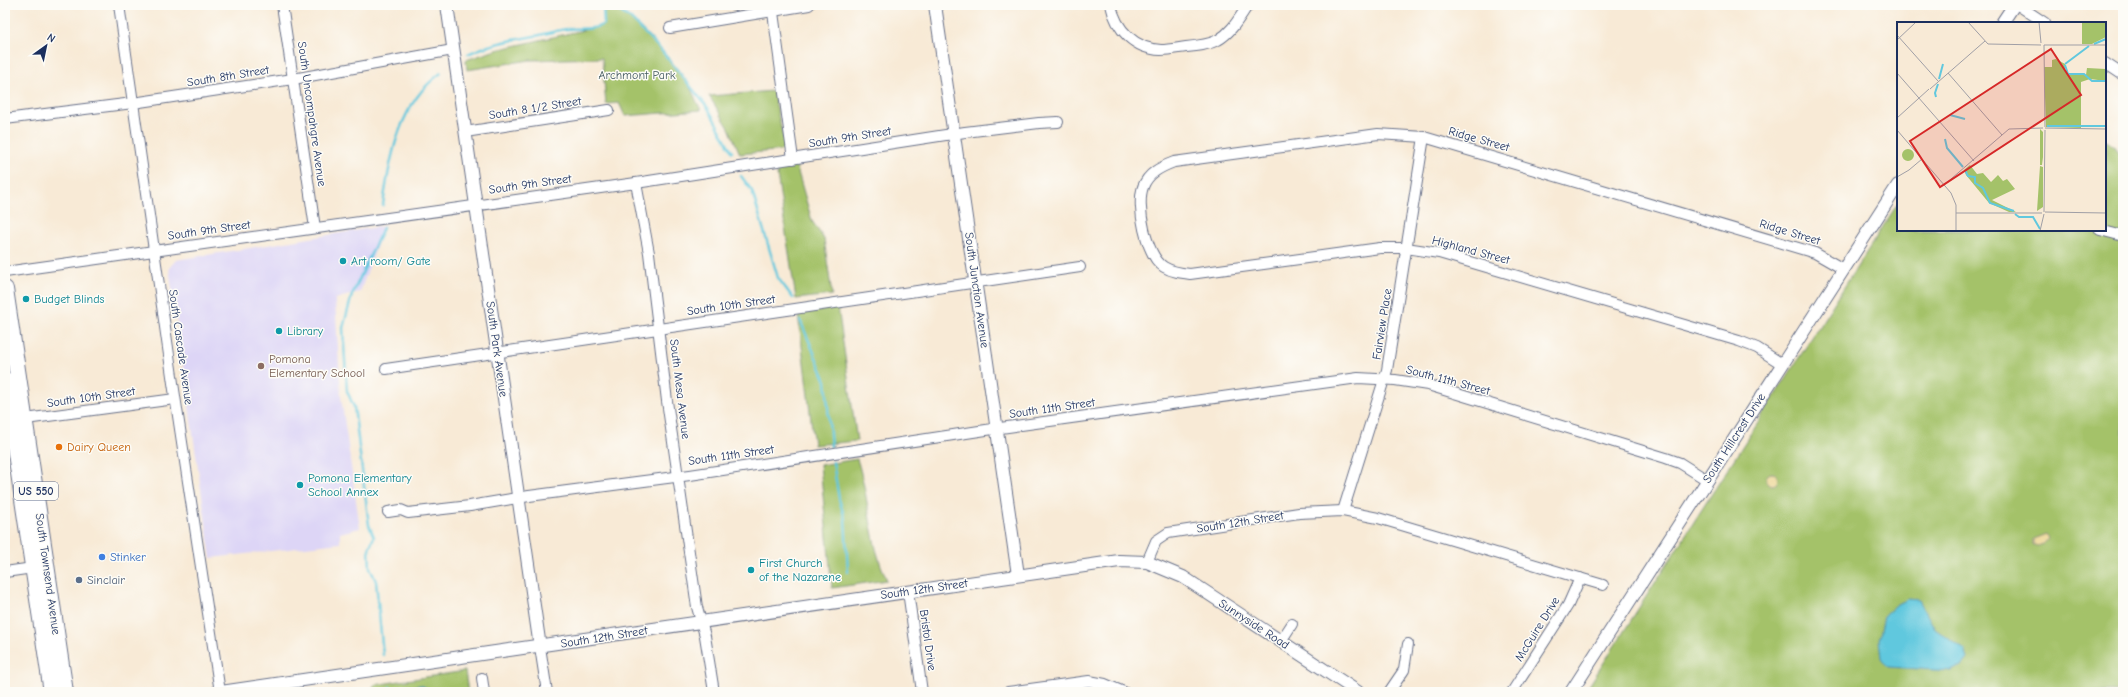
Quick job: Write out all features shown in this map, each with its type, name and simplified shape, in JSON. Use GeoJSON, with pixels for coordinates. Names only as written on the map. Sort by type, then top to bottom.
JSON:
{"type":"FeatureCollection","features":[{"type":"Feature","properties":{"kind":"highway","name":"South Townsend Avenue"},"geometry":{"type":"LineString","coordinates":[[5,289],[14,421],[33,568],[52,692]]}},
{"type":"Feature","properties":{"kind":"highway","name":"South Townsend Avenue"},"geometry":{"type":"LineString","coordinates":[[5,380],[65,692]]}},
{"type":"Feature","properties":{"kind":"street","name":"South Cascade Avenue"},"geometry":{"type":"LineString","coordinates":[[119,5],[175,399],[221,692]]}},
{"type":"Feature","properties":{"kind":"street","name":"South Uncompahgre Avenue"},"geometry":{"type":"LineString","coordinates":[[282,5],[315,228]]}},
{"type":"Feature","properties":{"kind":"street","name":"South Park Avenue"},"geometry":{"type":"LineString","coordinates":[[447,5],[547,692]]}},
{"type":"Feature","properties":{"kind":"street"},"geometry":{"type":"LineString","coordinates":[[670,28],[772,8],[809,5]]}},
{"type":"Feature","properties":{"kind":"street","name":"South Junction Avenue"},"geometry":{"type":"LineString","coordinates":[[935,5],[1018,575]]}},
{"type":"Feature","properties":{"kind":"street"},"geometry":{"type":"LineString","coordinates":[[1111,5],[1113,14],[1123,33],[1141,46],[1162,50],[1210,44],[1220,39],[1234,28],[1248,5]]}},
{"type":"Feature","properties":{"kind":"street"},"geometry":{"type":"LineString","coordinates":[[2003,22],[2014,5]]}},
{"type":"Feature","properties":{"kind":"street"},"geometry":{"type":"LineString","coordinates":[[2018,5],[2044,22]]}},
{"type":"Feature","properties":{"kind":"street"},"geometry":{"type":"LineString","coordinates":[[772,8],[793,159]]}},
{"type":"Feature","properties":{"kind":"street","name":"South 8th Street"},"geometry":{"type":"LineString","coordinates":[[5,119],[133,104],[293,79],[453,50]]}},
{"type":"Feature","properties":{"kind":"street"},"geometry":{"type":"LineString","coordinates":[[2106,64],[2123,75]]}},
{"type":"Feature","properties":{"kind":"street","name":"South 8 1/2 Street"},"geometry":{"type":"LineString","coordinates":[[465,132],[609,110]]}},
{"type":"Feature","properties":{"kind":"street","name":"South 9th Street"},"geometry":{"type":"LineString","coordinates":[[5,272],[636,183],[954,134],[1058,122]]}},
{"type":"Feature","properties":{"kind":"street","name":"Ridge Street"},"geometry":{"type":"LineString","coordinates":[[1144,227],[1143,188],[1152,174],[1164,166],[1174,162],[1378,134],[1424,137],[1815,253],[1843,269]]}},
{"type":"Feature","properties":{"kind":"street","name":"Fairview Place"},"geometry":{"type":"LineString","coordinates":[[1343,511],[1384,379],[1399,298],[1424,137]]}},
{"type":"Feature","properties":{"kind":"street","name":"South Mesa Avenue"},"geometry":{"type":"LineString","coordinates":[[636,183],[659,328],[697,607],[705,636],[714,692]]}},
{"type":"Feature","properties":{"kind":"street","name":"South Hillcrest Drive"},"geometry":{"type":"LineString","coordinates":[[1571,692],[1897,187]]}},
{"type":"Feature","properties":{"kind":"street","name":"Highland Street"},"geometry":{"type":"LineString","coordinates":[[1144,227],[1149,248],[1155,260],[1163,267],[1176,273],[1190,274],[1380,248],[1406,248],[1439,253],[1739,341],[1757,348],[1782,364]]}},
{"type":"Feature","properties":{"kind":"street"},"geometry":{"type":"LineString","coordinates":[[2104,231],[2123,236]]}},
{"type":"Feature","properties":{"kind":"street","name":"South 10th Street"},"geometry":{"type":"LineString","coordinates":[[386,369],[1080,267]]}},
{"type":"Feature","properties":{"kind":"street","name":"South 11th Street"},"geometry":{"type":"LineString","coordinates":[[388,512],[401,510],[408,513],[462,507],[1334,381],[1384,379],[1428,385],[1659,456],[1680,463],[1707,480]]}},
{"type":"Feature","properties":{"kind":"street","name":"South 10th Street"},"geometry":{"type":"LineString","coordinates":[[14,421],[175,399]]}},
{"type":"Feature","properties":{"kind":"street","name":"South 12th Street"},"geometry":{"type":"LineString","coordinates":[[221,692],[540,647],[1018,575],[1119,561],[1147,562],[1156,541],[1168,533],[1299,513],[1343,511],[1378,518],[1604,585]]}},
{"type":"Feature","properties":{"kind":"street","name":"Sunnyside Road"},"geometry":{"type":"LineString","coordinates":[[1147,562],[1183,577],[1358,692]]}},
{"type":"Feature","properties":{"kind":"street"},"geometry":{"type":"LineString","coordinates":[[5,572],[33,568]]}},
{"type":"Feature","properties":{"kind":"street","name":"McGuire Drive"},"geometry":{"type":"LineString","coordinates":[[1512,692],[1568,605],[1580,578]]}},
{"type":"Feature","properties":{"kind":"street","name":"Bristol Drive"},"geometry":{"type":"LineString","coordinates":[[908,591],[922,692]]}},
{"type":"Feature","properties":{"kind":"street"},"geometry":{"type":"LineString","coordinates":[[1280,641],[1292,624]]}},
{"type":"Feature","properties":{"kind":"street"},"geometry":{"type":"LineString","coordinates":[[1389,692],[1404,670],[1408,644]]}},
{"type":"Feature","properties":{"kind":"street"},"geometry":{"type":"LineString","coordinates":[[482,678],[484,692]]}},
{"type":"Feature","properties":{"kind":"street"},"geometry":{"type":"LineString","coordinates":[[1008,692],[1088,681],[1105,684],[1124,692]]}},
{"type":"Feature","properties":{"kind":"shaded area","name":"Pomona Elementary School"},"geometry":{"type":"Polygon","coordinates":[[[384,226],[360,292],[335,299],[341,397],[360,528],[340,533],[340,543],[211,558],[169,268],[176,260],[384,226]]]}},
{"type":"Feature","properties":{"kind":"green space","name":"Archmont Park"},"geometry":{"type":"Polygon","coordinates":[[[603,5],[613,7],[624,14],[648,35],[686,80],[701,110],[625,116],[619,103],[606,104],[602,58],[530,60],[467,70],[466,60],[496,50],[597,27],[604,24],[603,5]]]}},
{"type":"Feature","properties":{"kind":"green space"},"geometry":{"type":"Polygon","coordinates":[[[773,91],[786,150],[740,154],[729,128],[709,96],[773,91]]]}},
{"type":"Feature","properties":{"kind":"green space"},"geometry":{"type":"Polygon","coordinates":[[[2106,141],[2114,146],[2123,163],[2123,692],[1585,692],[1897,205],[1897,231],[2106,231],[2106,141]]]}},
{"type":"Feature","properties":{"kind":"green space"},"geometry":{"type":"Polygon","coordinates":[[[796,165],[812,221],[824,239],[832,295],[796,299],[776,168],[796,165]]]}},
{"type":"Feature","properties":{"kind":"green space"},"geometry":{"type":"Polygon","coordinates":[[[838,307],[857,441],[814,445],[798,314],[838,307]]]}},
{"type":"Feature","properties":{"kind":"green space"},"geometry":{"type":"Polygon","coordinates":[[[857,459],[865,489],[873,536],[881,566],[887,580],[832,588],[820,465],[857,459]]]}},
{"type":"Feature","properties":{"kind":"green space"},"geometry":{"type":"Polygon","coordinates":[[[465,671],[468,692],[372,692],[374,685],[465,671]]]}},
{"type":"Feature","properties":{"kind":"sand"},"geometry":{"type":"Polygon","coordinates":[[[1770,473],[1774,473],[1778,479],[1774,485],[1770,485],[1766,481],[1766,477],[1770,473]]]}},
{"type":"Feature","properties":{"kind":"sand"},"geometry":{"type":"Polygon","coordinates":[[[2046,534],[2049,538],[2046,542],[2033,546],[2033,539],[2046,534]]]}},
{"type":"Feature","properties":{"kind":"water"},"geometry":{"type":"Polygon","coordinates":[[[1908,599],[1919,600],[1935,629],[1965,650],[1968,659],[1963,665],[1951,671],[1888,667],[1881,658],[1879,640],[1884,616],[1896,605],[1908,599]]]}},
{"type":"Feature","properties":{"kind":"water"},"geometry":{"type":"Polygon","coordinates":[[[421,685],[434,692],[402,692],[404,689],[421,685]]]}},
{"type":"Feature","properties":{"kind":"waterway"},"geometry":{"type":"LineString","coordinates":[[468,54],[494,44],[512,40],[560,30],[599,26],[604,24],[603,5]]}},
{"type":"Feature","properties":{"kind":"waterway"},"geometry":{"type":"LineString","coordinates":[[611,5],[631,19],[661,50],[708,108],[732,152]]}},
{"type":"Feature","properties":{"kind":"waterway"},"geometry":{"type":"LineString","coordinates":[[383,205],[393,150],[406,115],[415,100],[427,85],[441,73]]}},
{"type":"Feature","properties":{"kind":"waterway"},"geometry":{"type":"LineString","coordinates":[[741,176],[752,191],[778,278],[793,298]]}},
{"type":"Feature","properties":{"kind":"waterway"},"geometry":{"type":"LineString","coordinates":[[383,228],[352,295],[343,328],[347,391],[354,407],[369,525],[374,537],[369,549],[370,568],[376,581],[383,655]]}},
{"type":"Feature","properties":{"kind":"waterway"},"geometry":{"type":"LineString","coordinates":[[800,320],[826,381],[831,447]]}},
{"type":"Feature","properties":{"kind":"waterway"},"geometry":{"type":"LineString","coordinates":[[833,462],[839,499],[845,519],[848,572]]}},
{"type":"Feature","properties":{"kind":"waterway"},"geometry":{"type":"LineString","coordinates":[[390,687],[391,692]]}},
{"type":"Feature","properties":{"kind":"place","name":"Art room/ Gate"},"geometry":{"type":"Point","coordinates":[343,261]}},
{"type":"Feature","properties":{"kind":"place","name":"Budget Blinds"},"geometry":{"type":"Point","coordinates":[26,299]}},
{"type":"Feature","properties":{"kind":"place","name":"Library"},"geometry":{"type":"Point","coordinates":[279,331]}},
{"type":"Feature","properties":{"kind":"place","name":"Pomona Elementary School"},"geometry":{"type":"Point","coordinates":[261,366]}},
{"type":"Feature","properties":{"kind":"place","name":"Dairy Queen"},"geometry":{"type":"Point","coordinates":[59,447]}},
{"type":"Feature","properties":{"kind":"place","name":"Pomona Elementary School Annex"},"geometry":{"type":"Point","coordinates":[300,485]}},
{"type":"Feature","properties":{"kind":"place","name":"Stinker"},"geometry":{"type":"Point","coordinates":[102,557]}},
{"type":"Feature","properties":{"kind":"place","name":"First Church of the Nazarene"},"geometry":{"type":"Point","coordinates":[751,570]}},
{"type":"Feature","properties":{"kind":"place","name":"Sinclair"},"geometry":{"type":"Point","coordinates":[79,580]}}]}
